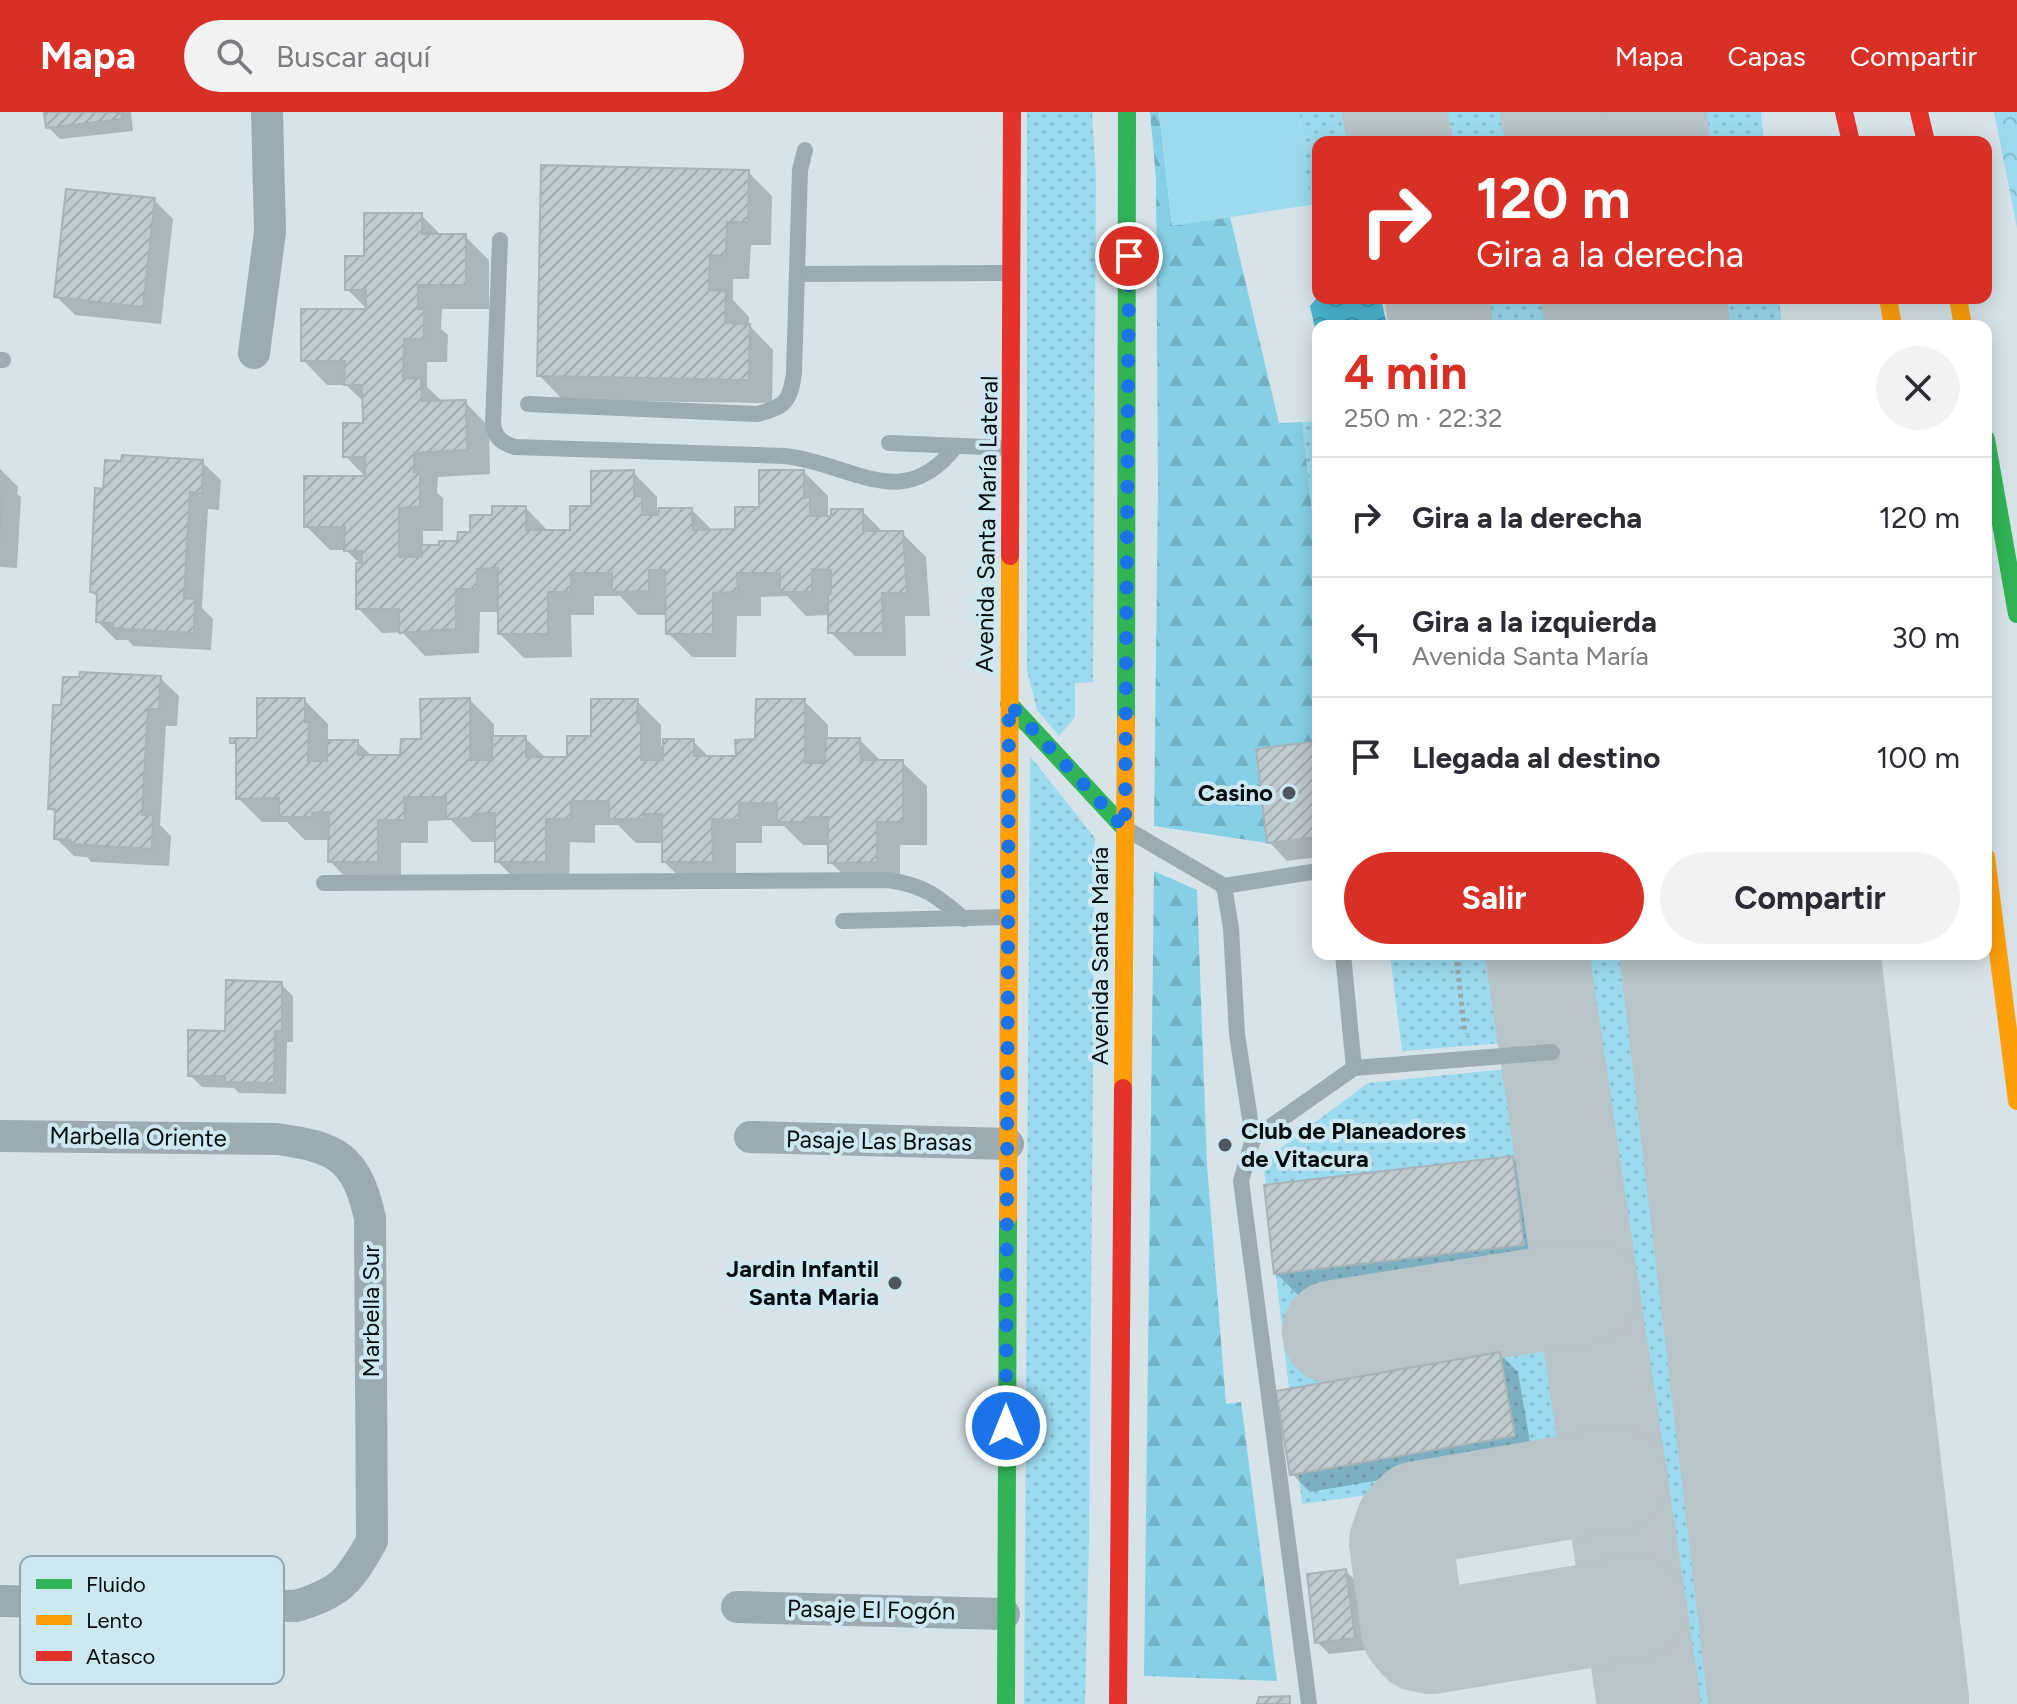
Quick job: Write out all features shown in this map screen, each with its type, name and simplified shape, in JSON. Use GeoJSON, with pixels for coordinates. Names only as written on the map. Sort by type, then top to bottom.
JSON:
{"type":"FeatureCollection","features":[{"type":"Feature","properties":{"kind":"main road","name":"Avenida Santa María Lateral"},"geometry":{"type":"LineString","coordinates":[[1006,1704],[1012,112]]}},
{"type":"Feature","properties":{"kind":"main road","name":"Avenida Santa María"},"geometry":{"type":"LineString","coordinates":[[1118,1704],[1129,256],[1127,112]]}},
{"type":"Feature","properties":{"kind":"main road"},"geometry":{"type":"LineString","coordinates":[[1844,112],[1850,136]]}},
{"type":"Feature","properties":{"kind":"main road"},"geometry":{"type":"LineString","coordinates":[[1919,112],[1925,136]]}},
{"type":"Feature","properties":{"kind":"main road"},"geometry":{"type":"LineString","coordinates":[[1992,473],[2017,614]]}},
{"type":"Feature","properties":{"kind":"main road"},"geometry":{"type":"LineString","coordinates":[[1009,704],[1125,829]]}},
{"type":"Feature","properties":{"kind":"main road"},"geometry":{"type":"LineString","coordinates":[[1992,904],[2017,1101]]}},
{"type":"Feature","properties":{"kind":"street"},"geometry":{"type":"LineString","coordinates":[[254,353],[270,232],[267,112]]}},
{"type":"Feature","properties":{"kind":"street","name":"Marbella Oriente"},"geometry":{"type":"LineString","coordinates":[[0,1136],[276,1139]]}},
{"type":"Feature","properties":{"kind":"street","name":"Pasaje Las Brasas"},"geometry":{"type":"LineString","coordinates":[[750,1137],[1008,1144]]}},
{"type":"Feature","properties":{"kind":"street","name":"Marbella Sur"},"geometry":{"type":"LineString","coordinates":[[276,1139],[314,1144],[341,1157],[364,1190],[370,1218],[372,1541],[356,1570],[344,1584],[325,1597],[296,1606],[284,1606]]}},
{"type":"Feature","properties":{"kind":"street","name":"Marbella Sur"},"geometry":{"type":"LineString","coordinates":[[0,1601],[20,1601]]}},
{"type":"Feature","properties":{"kind":"street","name":"Pasaje El Fogón"},"geometry":{"type":"LineString","coordinates":[[737,1607],[1004,1614]]}},
{"type":"Feature","properties":{"kind":"lane"},"geometry":{"type":"LineString","coordinates":[[528,404],[757,414],[776,409],[787,401],[792,390],[800,170],[805,150]]}},
{"type":"Feature","properties":{"kind":"lane"},"geometry":{"type":"LineString","coordinates":[[500,240],[493,424],[498,439],[505,444],[515,447],[785,456],[809,459],[873,480],[897,484],[924,477],[942,464],[956,446]]}},
{"type":"Feature","properties":{"kind":"lane"},"geometry":{"type":"LineString","coordinates":[[797,274],[1012,273]]}},
{"type":"Feature","properties":{"kind":"lane"},"geometry":{"type":"LineString","coordinates":[[889,443],[1012,448]]}},
{"type":"Feature","properties":{"kind":"lane"},"geometry":{"type":"LineString","coordinates":[[1125,829],[1224,886],[1312,872]]}},
{"type":"Feature","properties":{"kind":"lane"},"geometry":{"type":"LineString","coordinates":[[324,883],[888,880],[912,884],[933,893],[964,919]]}},
{"type":"Feature","properties":{"kind":"lane"},"geometry":{"type":"LineString","coordinates":[[1224,886],[1231,928],[1237,1034],[1253,1139],[1241,1181],[1309,1704]]}},
{"type":"Feature","properties":{"kind":"lane"},"geometry":{"type":"LineString","coordinates":[[843,921],[1009,917]]}},
{"type":"Feature","properties":{"kind":"lane"},"geometry":{"type":"LineString","coordinates":[[1344,960],[1354,1068]]}},
{"type":"Feature","properties":{"kind":"lane"},"geometry":{"type":"LineString","coordinates":[[1253,1139],[1354,1068],[1552,1052]]}},
{"type":"Feature","properties":{"kind":"path"},"geometry":{"type":"LineString","coordinates":[[1457,960],[1468,1059]]}},
{"type":"Feature","properties":{"kind":"green space"},"geometry":{"type":"Polygon","coordinates":[[[1027,112],[1092,112],[1096,177],[1093,682],[1075,683],[1075,717],[1059,736],[1037,710],[1027,670],[1027,112]]]}},
{"type":"Feature","properties":{"kind":"green space"},"geometry":{"type":"Polygon","coordinates":[[[1150,112],[1159,112],[1172,225],[1230,217],[1279,423],[1302,422],[1312,511],[1312,742],[1256,749],[1267,843],[1154,826],[1158,486],[1156,178],[1150,112]]]}},
{"type":"Feature","properties":{"kind":"green space"},"geometry":{"type":"Polygon","coordinates":[[[1159,112],[1299,112],[1310,205],[1172,226],[1159,112]]]}},
{"type":"Feature","properties":{"kind":"green space"},"geometry":{"type":"Polygon","coordinates":[[[1299,112],[1385,112],[1391,136],[1312,136],[1310,205],[1299,112]]]}},
{"type":"Feature","properties":{"kind":"green space"},"geometry":{"type":"Polygon","coordinates":[[[1413,112],[1523,112],[1527,136],[1419,136],[1413,112]]]}},
{"type":"Feature","properties":{"kind":"green space"},"geometry":{"type":"Polygon","coordinates":[[[1691,112],[1761,112],[1763,136],[1693,136],[1691,112]]]}},
{"type":"Feature","properties":{"kind":"green space"},"geometry":{"type":"Polygon","coordinates":[[[1994,112],[2017,112],[2017,228],[1994,112]]]}},
{"type":"Feature","properties":{"kind":"green space"},"geometry":{"type":"Polygon","coordinates":[[[1388,304],[1430,304],[1432,320],[1392,320],[1388,304]]]}},
{"type":"Feature","properties":{"kind":"green space"},"geometry":{"type":"Polygon","coordinates":[[[1455,304],[1559,304],[1562,320],[1458,320],[1455,304]]]}},
{"type":"Feature","properties":{"kind":"green space"},"geometry":{"type":"Polygon","coordinates":[[[1611,304],[1652,304],[1654,320],[1615,320],[1611,304]]]}},
{"type":"Feature","properties":{"kind":"green space"},"geometry":{"type":"Polygon","coordinates":[[[1712,304],[1780,304],[1781,320],[1713,320],[1712,304]]]}},
{"type":"Feature","properties":{"kind":"green space"},"geometry":{"type":"Polygon","coordinates":[[[1312,421],[1312,511],[1302,422],[1312,421]]]}},
{"type":"Feature","properties":{"kind":"green space"},"geometry":{"type":"Polygon","coordinates":[[[1030,756],[1095,838],[1085,1704],[1024,1704],[1030,756]]]}},
{"type":"Feature","properties":{"kind":"green space"},"geometry":{"type":"Polygon","coordinates":[[[1154,871],[1197,890],[1207,1165],[1226,1404],[1241,1402],[1277,1681],[1144,1676],[1154,871]]]}},
{"type":"Feature","properties":{"kind":"green space"},"geometry":{"type":"Polygon","coordinates":[[[1391,960],[1528,960],[1537,1019],[1529,1041],[1402,1051],[1391,960]]]}},
{"type":"Feature","properties":{"kind":"green space"},"geometry":{"type":"Polygon","coordinates":[[[1555,960],[1689,960],[1762,1320],[1814,1704],[1659,1704],[1555,960]]]}},
{"type":"Feature","properties":{"kind":"green space"},"geometry":{"type":"Polygon","coordinates":[[[1816,987],[1922,1704],[1875,1704],[1791,988],[1816,987]]]}},
{"type":"Feature","properties":{"kind":"green space"},"geometry":{"type":"Polygon","coordinates":[[[1545,1065],[1603,1463],[1302,1504],[1263,1161],[1368,1083],[1545,1065]]]}},
{"type":"Feature","properties":{"kind":"water"},"geometry":{"type":"Polygon","coordinates":[[[1382,304],[1386,320],[1313,320],[1310,306],[1382,304]]]}},
{"type":"Feature","properties":{"kind":"building"},"geometry":{"type":"Polygon","coordinates":[[[44,112],[121,112],[122,119],[46,128],[44,112]]]}},
{"type":"Feature","properties":{"kind":"building"},"geometry":{"type":"Polygon","coordinates":[[[541,165],[749,170],[748,222],[727,222],[726,256],[710,255],[709,290],[726,291],[725,323],[750,324],[749,380],[537,376],[541,165]]]}},
{"type":"Feature","properties":{"kind":"building"},"geometry":{"type":"Polygon","coordinates":[[[66,189],[155,198],[143,307],[54,297],[66,189]]]}},
{"type":"Feature","properties":{"kind":"building"},"geometry":{"type":"Polygon","coordinates":[[[364,213],[422,213],[422,234],[466,234],[466,285],[418,285],[418,309],[424,309],[424,339],[404,339],[403,379],[421,378],[422,401],[466,400],[467,450],[414,453],[414,472],[420,472],[420,507],[399,508],[399,557],[422,557],[421,545],[457,541],[458,532],[470,532],[470,515],[492,515],[492,506],[526,506],[526,530],[570,530],[570,506],[591,506],[591,471],[634,470],[634,496],[642,496],[642,515],[658,515],[659,508],[692,508],[693,530],[735,529],[735,507],[759,507],[759,470],[804,470],[804,498],[810,497],[810,516],[831,516],[831,509],[863,509],[863,531],[903,531],[907,593],[882,593],[883,633],[828,633],[831,570],[812,569],[812,592],[780,592],[780,573],[737,573],[738,592],[713,593],[713,634],[666,634],[665,570],[649,570],[649,591],[612,592],[612,573],[571,573],[571,592],[548,592],[548,634],[498,634],[498,568],[477,569],[477,589],[456,589],[456,629],[399,633],[399,609],[356,609],[356,563],[362,563],[362,551],[344,551],[345,527],[304,527],[304,476],[365,476],[365,457],[343,457],[343,423],[363,423],[362,385],[344,385],[345,361],[301,361],[301,309],[366,309],[366,290],[345,290],[345,256],[364,256],[364,213]]]}},
{"type":"Feature","properties":{"kind":"building"},"geometry":{"type":"Polygon","coordinates":[[[122,455],[203,460],[202,493],[190,492],[184,598],[195,599],[194,633],[113,628],[113,623],[96,622],[97,593],[90,592],[95,488],[103,489],[105,460],[121,461],[122,455]]]}},
{"type":"Feature","properties":{"kind":"building"},"geometry":{"type":"Polygon","coordinates":[[[0,477],[3,477],[0,537],[0,477]]]}},
{"type":"Feature","properties":{"kind":"building"},"geometry":{"type":"Polygon","coordinates":[[[80,672],[161,676],[159,709],[148,709],[142,815],[153,815],[152,849],[71,844],[71,840],[54,839],[55,809],[48,809],[53,705],[61,705],[63,677],[79,677],[80,672]]]}},
{"type":"Feature","properties":{"kind":"building"},"geometry":{"type":"Polygon","coordinates":[[[257,698],[305,698],[305,722],[309,722],[308,761],[327,761],[327,740],[358,740],[358,755],[400,755],[401,739],[421,739],[420,699],[470,698],[470,760],[492,760],[492,736],[526,736],[526,757],[567,757],[567,736],[591,736],[591,699],[638,699],[641,760],[663,760],[663,739],[694,739],[694,756],[736,756],[735,740],[755,739],[756,699],[805,699],[805,763],[825,763],[826,738],[860,738],[861,760],[903,760],[903,822],[877,822],[877,862],[828,863],[828,817],[808,817],[808,822],[777,822],[777,803],[739,803],[739,820],[712,819],[713,862],[662,862],[662,814],[644,814],[644,819],[609,819],[609,801],[571,801],[571,819],[546,819],[546,862],[495,862],[495,813],[446,819],[446,797],[404,797],[405,820],[378,820],[378,862],[328,862],[329,812],[312,813],[312,817],[279,817],[279,798],[236,799],[236,743],[230,743],[230,738],[257,738],[257,698]]]}},
{"type":"Feature","properties":{"kind":"building","name":"Casino"},"geometry":{"type":"Polygon","coordinates":[[[1312,742],[1312,838],[1267,843],[1256,749],[1312,742]]]}},
{"type":"Feature","properties":{"kind":"building"},"geometry":{"type":"Polygon","coordinates":[[[226,980],[282,982],[282,1031],[275,1031],[274,1083],[225,1082],[225,1076],[188,1076],[188,1030],[225,1031],[226,980]]]}},
{"type":"Feature","properties":{"kind":"building"},"geometry":{"type":"Polygon","coordinates":[[[1513,1156],[1524,1245],[1274,1274],[1264,1185],[1513,1156]]]}},
{"type":"Feature","properties":{"kind":"building"},"geometry":{"type":"Polygon","coordinates":[[[1500,1352],[1515,1436],[1290,1475],[1276,1391],[1500,1352]]]}},
{"type":"Feature","properties":{"kind":"building"},"geometry":{"type":"Polygon","coordinates":[[[1346,1569],[1355,1638],[1315,1643],[1307,1574],[1346,1569]]]}},
{"type":"Feature","properties":{"kind":"building"},"geometry":{"type":"Polygon","coordinates":[[[1290,1696],[1290,1704],[1257,1704],[1259,1697],[1290,1696]]]}},
{"type":"Feature","properties":{"kind":"taxiway"},"geometry":{"type":"LineString","coordinates":[[1394,112],[1400,136]]}},
{"type":"Feature","properties":{"kind":"taxiway"},"geometry":{"type":"LineString","coordinates":[[1552,112],[1558,136]]}},
{"type":"Feature","properties":{"kind":"taxiway"},"geometry":{"type":"LineString","coordinates":[[1654,112],[1657,136]]}},
{"type":"Feature","properties":{"kind":"taxiway"},"geometry":{"type":"LineString","coordinates":[[1438,304],[1440,320]]}},
{"type":"Feature","properties":{"kind":"taxiway"},"geometry":{"type":"LineString","coordinates":[[1594,304],[1598,320]]}},
{"type":"Feature","properties":{"kind":"taxiway"},"geometry":{"type":"LineString","coordinates":[[1676,304],[1677,320]]}},
{"type":"Feature","properties":{"kind":"taxiway"},"geometry":{"type":"LineString","coordinates":[[1538,960],[1649,1704]]}},
{"type":"Feature","properties":{"kind":"taxiway"},"geometry":{"type":"LineString","coordinates":[[1738,960],[1766,1085]]}},
{"type":"Feature","properties":{"kind":"taxiway"},"geometry":{"type":"LineString","coordinates":[[1334,1332],[1588,1292]]}},
{"type":"Feature","properties":{"kind":"taxiway"},"geometry":{"type":"LineString","coordinates":[[1616,1479],[1418,1513],[1407,1525],[1401,1542],[1413,1630],[1421,1640],[1432,1642],[1635,1608]]}},
{"type":"Feature","properties":{"kind":"runway"},"geometry":{"type":"LineString","coordinates":[[1751,960],[1839,1704]]}},
{"type":"Feature","properties":{"kind":"traffic: fast"},"geometry":{"type":"LineString","coordinates":[[1126,720],[1127,112]]}},
{"type":"Feature","properties":{"kind":"traffic: fast"},"geometry":{"type":"LineString","coordinates":[[1992,473],[2017,614]]}},
{"type":"Feature","properties":{"kind":"traffic: fast"},"geometry":{"type":"LineString","coordinates":[[1009,704],[1125,829]]}},
{"type":"Feature","properties":{"kind":"traffic: fast"},"geometry":{"type":"LineString","coordinates":[[1006,1704],[1008,1217]]}},
{"type":"Feature","properties":{"kind":"traffic: slow"},"geometry":{"type":"LineString","coordinates":[[1889,304],[1892,320]]}},
{"type":"Feature","properties":{"kind":"traffic: slow"},"geometry":{"type":"LineString","coordinates":[[1959,304],[1962,320]]}},
{"type":"Feature","properties":{"kind":"traffic: slow"},"geometry":{"type":"LineString","coordinates":[[1008,1217],[1010,556]]}},
{"type":"Feature","properties":{"kind":"traffic: slow"},"geometry":{"type":"LineString","coordinates":[[1123,1088],[1126,720]]}},
{"type":"Feature","properties":{"kind":"traffic: slow"},"geometry":{"type":"LineString","coordinates":[[1992,904],[2017,1101]]}},
{"type":"Feature","properties":{"kind":"traffic: jam"},"geometry":{"type":"LineString","coordinates":[[1010,556],[1012,112]]}},
{"type":"Feature","properties":{"kind":"traffic: jam"},"geometry":{"type":"LineString","coordinates":[[1844,112],[1850,136]]}},
{"type":"Feature","properties":{"kind":"traffic: jam"},"geometry":{"type":"LineString","coordinates":[[1919,112],[1925,136]]}},
{"type":"Feature","properties":{"kind":"traffic: jam"},"geometry":{"type":"LineString","coordinates":[[1118,1704],[1123,1088]]}},
{"type":"Feature","properties":{"kind":"place","name":"Casino"},"geometry":{"type":"Point","coordinates":[1289,793]}},
{"type":"Feature","properties":{"kind":"place","name":"Club de Planeadores de Vitacura"},"geometry":{"type":"Point","coordinates":[1225,1145]}},
{"type":"Feature","properties":{"kind":"place","name":"Jardin Infantil Santa Maria"},"geometry":{"type":"Point","coordinates":[895,1283]}},
{"type":"Feature","properties":{"kind":"route"},"geometry":{"type":"LineString","coordinates":[[1006,1426],[1009,704],[1125,829],[1129,256]]}}]}
